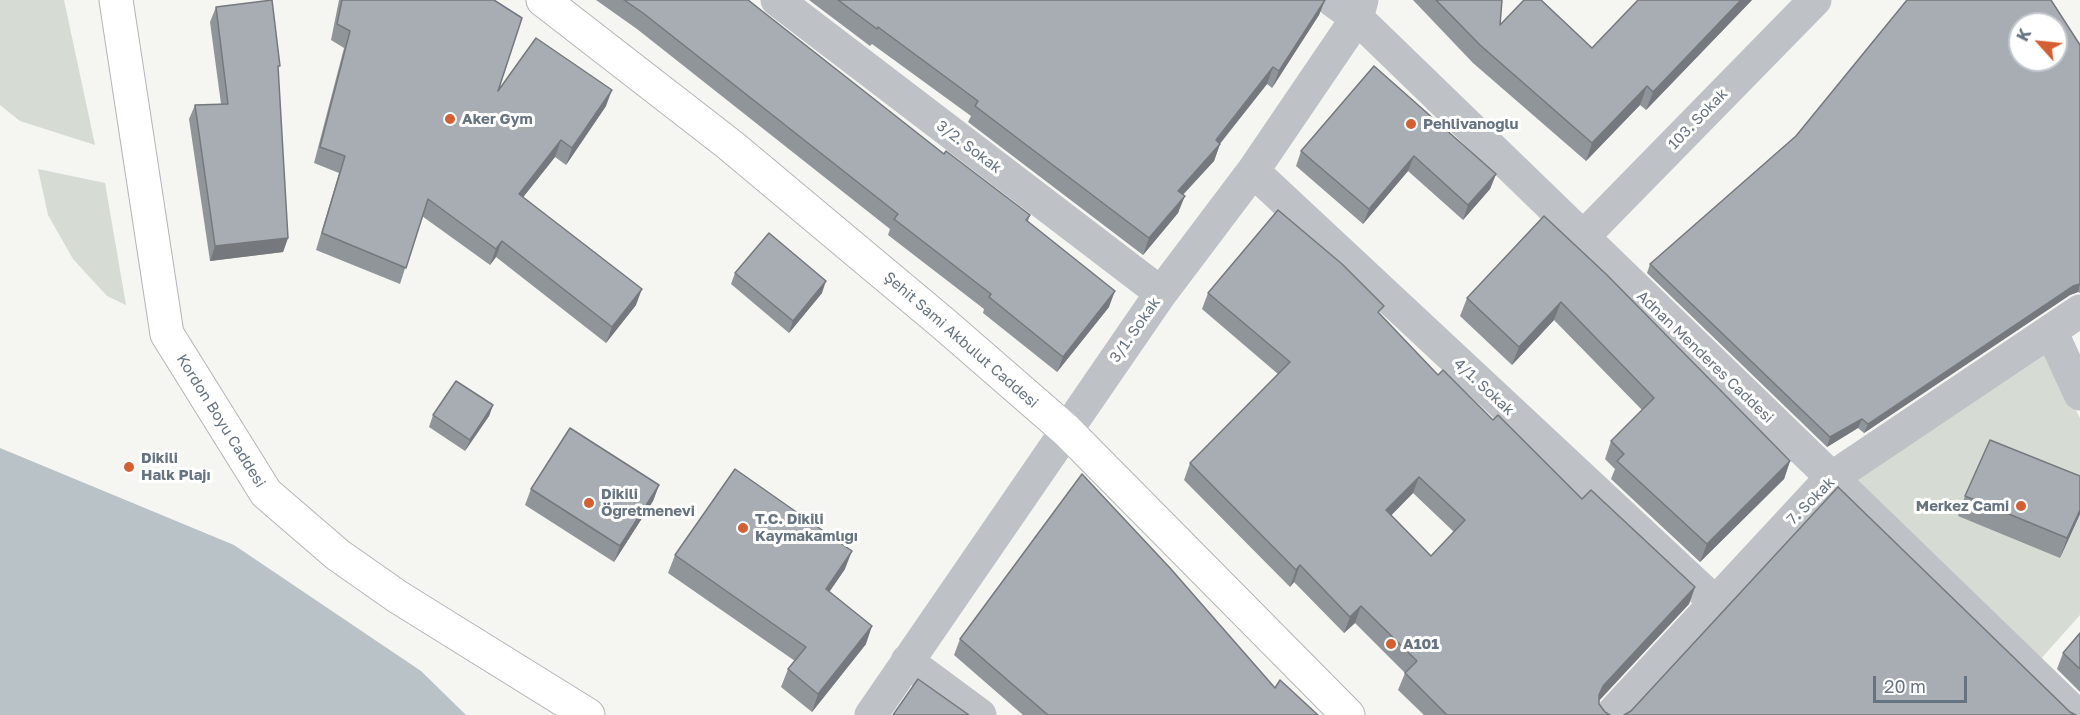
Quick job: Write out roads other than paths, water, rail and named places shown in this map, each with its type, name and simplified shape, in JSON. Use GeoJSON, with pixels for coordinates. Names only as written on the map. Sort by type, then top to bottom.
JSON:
{"type":"FeatureCollection","features":[{"type":"Feature","properties":{"kind":"main road","name":"Kordon Boyu Caddesi"},"geometry":{"type":"LineString","coordinates":[[116,0],[167,334],[266,493],[338,555],[398,597],[588,715]]}},
{"type":"Feature","properties":{"kind":"main road","name":"Şehit Sami Akbulut Caddesi"},"geometry":{"type":"LineString","coordinates":[[550,2],[730,145],[945,324],[1066,430],[1348,715]]}},
{"type":"Feature","properties":{"kind":"street","name":"3/2. Sokak"},"geometry":{"type":"LineString","coordinates":[[777,0],[1161,293]]}},
{"type":"Feature","properties":{"kind":"street","name":"103. Sokak"},"geometry":{"type":"LineString","coordinates":[[1582,238],[1815,0]]}},
{"type":"Feature","properties":{"kind":"street","name":"3/1. Sokak"},"geometry":{"type":"LineString","coordinates":[[871,715],[1161,293],[1253,171],[1350,6]]}},
{"type":"Feature","properties":{"kind":"street","name":"Adnan Menderes Caddesi"},"geometry":{"type":"LineString","coordinates":[[1350,6],[1582,238],[2073,714]]}},
{"type":"Feature","properties":{"kind":"street","name":"4/1. Sokak"},"geometry":{"type":"LineString","coordinates":[[1253,171],[1715,602]]}},
{"type":"Feature","properties":{"kind":"street","name":"7. Sokak"},"geometry":{"type":"LineString","coordinates":[[1611,715],[1830,479],[2080,311]]}},
{"type":"Feature","properties":{"kind":"street"},"geometry":{"type":"LineString","coordinates":[[2051,331],[2080,394]]}},
{"type":"Feature","properties":{"kind":"street"},"geometry":{"type":"LineString","coordinates":[[908,662],[980,715]]}},
{"type":"Feature","properties":{"kind":"place","name":"Aker Gym"},"geometry":{"type":"Point","coordinates":[450,119]}},
{"type":"Feature","properties":{"kind":"place","name":"Pehlivanoğlu"},"geometry":{"type":"Point","coordinates":[1411,124]}},
{"type":"Feature","properties":{"kind":"place","name":"Dikili Halk Plajı"},"geometry":{"type":"Point","coordinates":[129,467]}},
{"type":"Feature","properties":{"kind":"place","name":"Dikili Öğretmenevi"},"geometry":{"type":"Point","coordinates":[589,503]}},
{"type":"Feature","properties":{"kind":"place","name":"Merkez Cami"},"geometry":{"type":"Point","coordinates":[2021,506]}},
{"type":"Feature","properties":{"kind":"place","name":"T.C. Dikili Kaymakamlığı"},"geometry":{"type":"Point","coordinates":[743,528]}},
{"type":"Feature","properties":{"kind":"place","name":"A101"},"geometry":{"type":"Point","coordinates":[1391,644]}}]}
